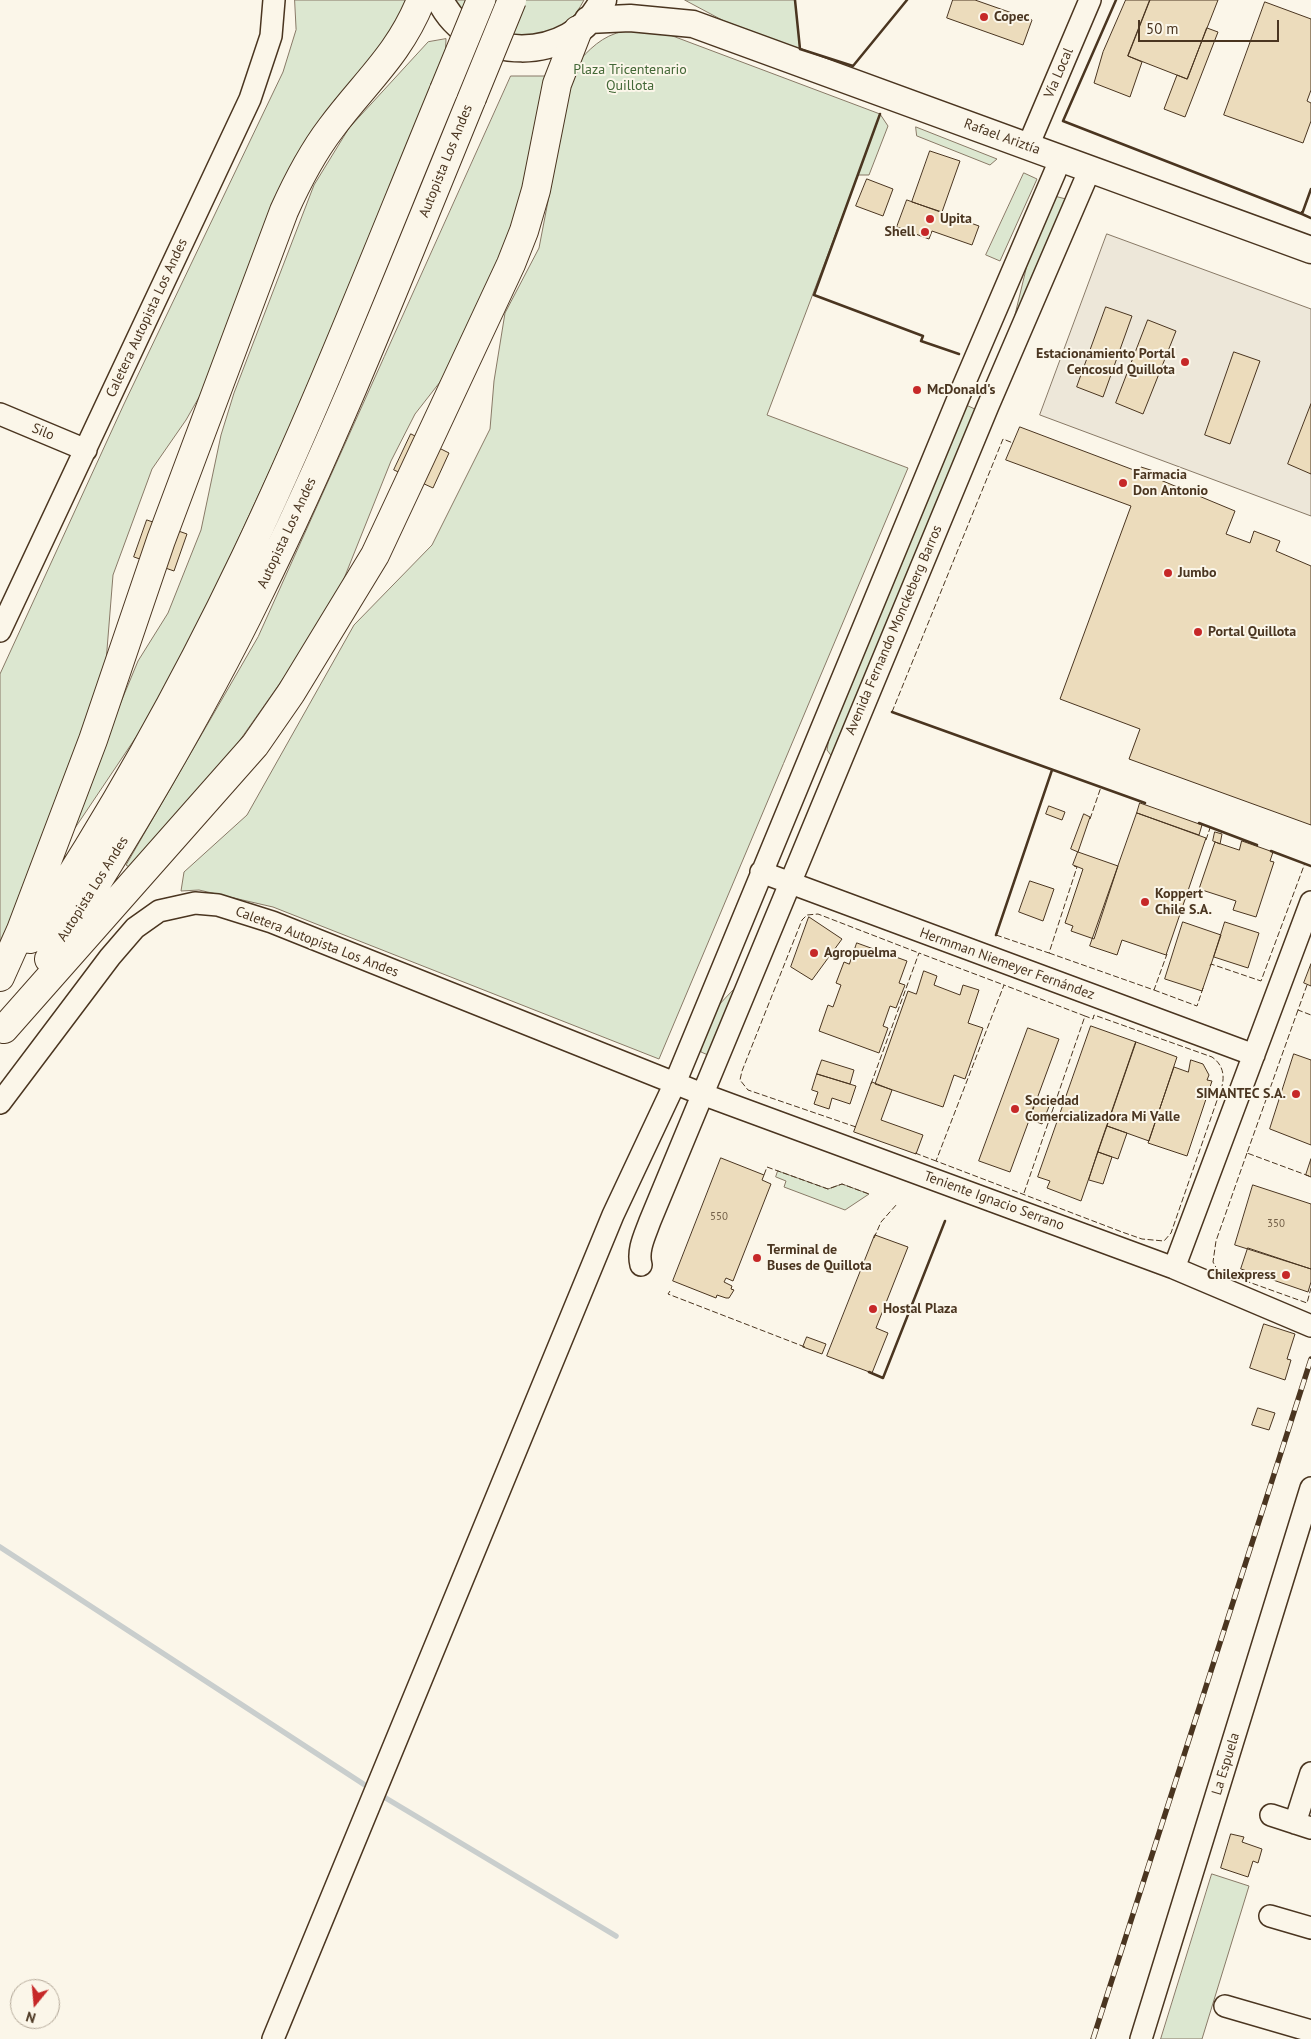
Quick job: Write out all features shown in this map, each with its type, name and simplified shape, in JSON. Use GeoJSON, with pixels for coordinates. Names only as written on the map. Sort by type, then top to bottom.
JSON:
{"type":"FeatureCollection","features":[{"type":"Feature","properties":{"kind":"highway"},"geometry":{"type":"LineString","coordinates":[[0,977],[21,930],[93,740],[161,540],[284,211],[307,165],[330,128],[399,44],[409,29],[421,0]]}},
{"type":"Feature","properties":{"kind":"highway","name":"Autopista Los Andes"},"geometry":{"type":"LineString","coordinates":[[0,984],[90,844],[182,682],[241,567],[324,379],[482,0]]}},
{"type":"Feature","properties":{"kind":"highway","name":"Autopista Los Andes"},"geometry":{"type":"LineString","coordinates":[[2,1032],[106,871],[218,673],[258,595],[345,404],[512,0]]}},
{"type":"Feature","properties":{"kind":"highway"},"geometry":{"type":"LineString","coordinates":[[2,1032],[255,745],[291,693],[375,555],[511,264],[524,231],[536,190],[557,84],[590,17]]}},
{"type":"Feature","properties":{"kind":"main road","name":"Rafael Ariztía"},"geometry":{"type":"LineString","coordinates":[[440,0],[455,21],[471,34],[489,44],[509,48],[529,49],[549,45],[590,17],[630,18],[694,24],[1311,250]]}},
{"type":"Feature","properties":{"kind":"main road","name":"Rafael Ariztía"},"geometry":{"type":"LineString","coordinates":[[660,0],[694,24]]}},
{"type":"Feature","properties":{"kind":"street","name":"Caletera Autopista Los Andes"},"geometry":{"type":"LineString","coordinates":[[0,631],[250,99],[271,36],[274,0]]}},
{"type":"Feature","properties":{"kind":"street","name":"Vía Local"},"geometry":{"type":"LineString","coordinates":[[1028,146],[1090,0]]}},
{"type":"Feature","properties":{"kind":"street","name":"Avenida Fernando Monckeberg Barros"},"geometry":{"type":"LineString","coordinates":[[273,2039],[612,1215],[675,1083],[962,389],[1060,158]]}},
{"type":"Feature","properties":{"kind":"street","name":"Avenida Fernando Monckeberg Barros"},"geometry":{"type":"LineString","coordinates":[[641,1265],[639,1258],[642,1242],[702,1094],[988,406],[1090,169]]}},
{"type":"Feature","properties":{"kind":"street"},"geometry":{"type":"LineString","coordinates":[[962,389],[975,400],[988,406]]}},
{"type":"Feature","properties":{"kind":"street","name":"Silo"},"geometry":{"type":"LineString","coordinates":[[0,414],[86,450]]}},
{"type":"Feature","properties":{"kind":"street","name":"Hermman Niemeyer Fernández"},"geometry":{"type":"LineString","coordinates":[[761,872],[1254,1055]]}},
{"type":"Feature","properties":{"kind":"street"},"geometry":{"type":"LineString","coordinates":[[1174,1268],[1311,902]]}},
{"type":"Feature","properties":{"kind":"street","name":"Caletera Autopista Los Andes"},"geometry":{"type":"LineString","coordinates":[[0,1103],[70,1008],[135,928],[160,911],[195,903],[218,905],[272,922],[675,1083]]}},
{"type":"Feature","properties":{"kind":"street","name":"Teniente Ignacio Serrano"},"geometry":{"type":"LineString","coordinates":[[675,1083],[1174,1268],[1311,1326]]}},
{"type":"Feature","properties":{"kind":"street","name":"La Espuela"},"geometry":{"type":"LineString","coordinates":[[1141,2039],[1311,1488]]}},
{"type":"Feature","properties":{"kind":"street"},"geometry":{"type":"LineString","coordinates":[[1271,1815],[1303,1825],[1311,1772]]}},
{"type":"Feature","properties":{"kind":"street"},"geometry":{"type":"LineString","coordinates":[[1270,1916],[1311,1928]]}},
{"type":"Feature","properties":{"kind":"street"},"geometry":{"type":"LineString","coordinates":[[1225,2006],[1311,2031]]}},
{"type":"Feature","properties":{"kind":"green space"},"geometry":{"type":"Polygon","coordinates":[[[295,0],[409,0],[379,54],[336,98],[285,181],[222,357],[186,420],[152,469],[113,575],[104,687],[0,949],[0,674],[124,404],[283,72],[296,30],[295,0]]]}},
{"type":"Feature","properties":{"kind":"green space"},"geometry":{"type":"Polygon","coordinates":[[[443,0],[584,0],[569,21],[553,33],[509,45],[443,0]]]}},
{"type":"Feature","properties":{"kind":"green space"},"geometry":{"type":"Polygon","coordinates":[[[685,0],[795,0],[800,49],[724,21],[685,0]]]}},
{"type":"Feature","properties":{"kind":"green space","name":"Plaza Tricentenario Quillota"},"geometry":{"type":"Polygon","coordinates":[[[624,31],[670,35],[880,114],[888,126],[869,175],[858,175],[767,415],[908,468],[659,1059],[273,907],[199,890],[181,891],[184,872],[247,815],[354,625],[432,545],[490,429],[494,381],[505,313],[539,248],[574,66],[602,40],[624,31]]]}},
{"type":"Feature","properties":{"kind":"green space"},"geometry":{"type":"Polygon","coordinates":[[[446,39],[445,61],[311,381],[171,685],[75,828],[82,796],[138,661],[168,613],[201,530],[221,435],[234,393],[314,185],[349,128],[428,42],[446,39]]]}},
{"type":"Feature","properties":{"kind":"green space"},"geometry":{"type":"Polygon","coordinates":[[[511,76],[546,76],[534,167],[471,332],[440,382],[415,414],[391,461],[343,581],[294,663],[219,770],[134,870],[126,865],[258,637],[511,76]]]}},
{"type":"Feature","properties":{"kind":"green space"},"geometry":{"type":"Polygon","coordinates":[[[916,127],[997,159],[990,165],[917,136],[916,127]]]}},
{"type":"Feature","properties":{"kind":"green space"},"geometry":{"type":"Polygon","coordinates":[[[1024,173],[1037,179],[1000,261],[986,255],[1024,173]]]}},
{"type":"Feature","properties":{"kind":"green space"},"geometry":{"type":"Polygon","coordinates":[[[1054,196],[1066,199],[1013,323],[1028,261],[1054,196]]]}},
{"type":"Feature","properties":{"kind":"green space"},"geometry":{"type":"Polygon","coordinates":[[[966,405],[977,410],[833,758],[827,750],[830,733],[966,405]]]}},
{"type":"Feature","properties":{"kind":"green space"},"geometry":{"type":"Polygon","coordinates":[[[737,986],[708,1055],[701,1052],[700,1045],[718,1006],[737,986]]]}},
{"type":"Feature","properties":{"kind":"green space"},"geometry":{"type":"Polygon","coordinates":[[[778,1171],[828,1189],[842,1184],[869,1194],[845,1210],[784,1187],[786,1181],[776,1177],[778,1171]]]}},
{"type":"Feature","properties":{"kind":"green space"},"geometry":{"type":"Polygon","coordinates":[[[1212,1874],[1249,1886],[1202,2039],[1161,2039],[1212,1874]]]}},
{"type":"Feature","properties":{"kind":"shaded area","name":"Estacionamiento Portal Cencosud Quillota"},"geometry":{"type":"Polygon","coordinates":[[[1107,234],[1311,309],[1311,516],[1040,415],[1107,234]]]}},
{"type":"Feature","properties":{"kind":"building"},"geometry":{"type":"Polygon","coordinates":[[[953,0],[975,0],[1032,20],[1023,45],[947,18],[953,0]]]}},
{"type":"Feature","properties":{"kind":"building"},"geometry":{"type":"Polygon","coordinates":[[[1126,0],[1150,0],[1128,56],[1142,62],[1130,97],[1094,83],[1103,52],[1126,0]]]}},
{"type":"Feature","properties":{"kind":"building"},"geometry":{"type":"Polygon","coordinates":[[[1150,0],[1218,0],[1187,79],[1128,56],[1150,0]]]}},
{"type":"Feature","properties":{"kind":"building"},"geometry":{"type":"Polygon","coordinates":[[[1265,2],[1311,19],[1311,90],[1307,101],[1311,103],[1311,121],[1303,143],[1224,115],[1265,2]]]}},
{"type":"Feature","properties":{"kind":"building"},"geometry":{"type":"Polygon","coordinates":[[[1207,28],[1218,32],[1185,117],[1164,109],[1177,75],[1187,79],[1207,28]]]}},
{"type":"Feature","properties":{"kind":"building"},"geometry":{"type":"Polygon","coordinates":[[[930,151],[960,161],[942,212],[912,202],[930,151]]]}},
{"type":"Feature","properties":{"kind":"building"},"geometry":{"type":"Polygon","coordinates":[[[867,179],[893,189],[883,216],[856,206],[867,179]]]}},
{"type":"Feature","properties":{"kind":"building","name":"Upita"},"geometry":{"type":"Polygon","coordinates":[[[907,200],[979,226],[972,245],[932,231],[929,239],[897,227],[907,200]]]}},
{"type":"Feature","properties":{"kind":"building"},"geometry":{"type":"Polygon","coordinates":[[[1106,307],[1132,316],[1103,397],[1077,387],[1106,307]]]}},
{"type":"Feature","properties":{"kind":"building"},"geometry":{"type":"Polygon","coordinates":[[[1148,320],[1176,331],[1143,414],[1116,403],[1148,320]]]}},
{"type":"Feature","properties":{"kind":"building"},"geometry":{"type":"Polygon","coordinates":[[[1234,352],[1260,361],[1230,444],[1205,435],[1234,352]]]}},
{"type":"Feature","properties":{"kind":"building"},"geometry":{"type":"Polygon","coordinates":[[[1311,404],[1311,474],[1288,464],[1311,404]]]}},
{"type":"Feature","properties":{"kind":"building","name":"Portal Quillota"},"geometry":{"type":"Polygon","coordinates":[[[1020,427],[1139,472],[1141,467],[1160,473],[1158,479],[1235,511],[1226,534],[1250,543],[1254,531],[1280,541],[1276,551],[1311,566],[1311,825],[1129,759],[1140,729],[1060,699],[1131,506],[1006,460],[1020,427]]]}},
{"type":"Feature","properties":{"kind":"building"},"geometry":{"type":"Polygon","coordinates":[[[411,434],[449,453],[433,488],[394,470],[411,434]]]}},
{"type":"Feature","properties":{"kind":"building"},"geometry":{"type":"Polygon","coordinates":[[[147,520],[187,534],[174,571],[134,557],[147,520]]]}},
{"type":"Feature","properties":{"kind":"building"},"geometry":{"type":"Polygon","coordinates":[[[1140,803],[1202,825],[1199,835],[1137,813],[1140,803]]]}},
{"type":"Feature","properties":{"kind":"building"},"geometry":{"type":"Polygon","coordinates":[[[1049,806],[1065,812],[1062,820],[1046,814],[1049,806]]]}},
{"type":"Feature","properties":{"kind":"building","name":"Koppert Chile S.A."},"geometry":{"type":"Polygon","coordinates":[[[1137,813],[1206,838],[1166,955],[1122,940],[1117,955],[1090,946],[1137,813]]]}},
{"type":"Feature","properties":{"kind":"building"},"geometry":{"type":"Polygon","coordinates":[[[1084,814],[1090,817],[1078,852],[1071,849],[1084,814]]]}},
{"type":"Feature","properties":{"kind":"building"},"geometry":{"type":"Polygon","coordinates":[[[1215,832],[1222,834],[1220,844],[1213,841],[1215,832]]]}},
{"type":"Feature","properties":{"kind":"building"},"geometry":{"type":"Polygon","coordinates":[[[1242,841],[1273,852],[1270,861],[1274,862],[1256,917],[1233,910],[1236,901],[1199,889],[1215,842],[1239,850],[1242,841]]]}},
{"type":"Feature","properties":{"kind":"building"},"geometry":{"type":"Polygon","coordinates":[[[1078,852],[1118,866],[1094,939],[1071,931],[1073,926],[1065,923],[1083,869],[1073,865],[1078,852]]]}},
{"type":"Feature","properties":{"kind":"building"},"geometry":{"type":"Polygon","coordinates":[[[1030,881],[1054,889],[1043,921],[1019,912],[1030,881]]]}},
{"type":"Feature","properties":{"kind":"building","name":"Agropuelma"},"geometry":{"type":"Polygon","coordinates":[[[809,917],[842,939],[812,980],[791,967],[809,917]]]}},
{"type":"Feature","properties":{"kind":"building"},"geometry":{"type":"Polygon","coordinates":[[[1183,922],[1221,935],[1202,991],[1165,979],[1183,922]]]}},
{"type":"Feature","properties":{"kind":"building"},"geometry":{"type":"Polygon","coordinates":[[[1225,922],[1259,933],[1248,968],[1214,957],[1225,922]]]}},
{"type":"Feature","properties":{"kind":"building"},"geometry":{"type":"Polygon","coordinates":[[[857,943],[907,961],[899,983],[905,985],[896,1008],[890,1006],[883,1026],[888,1028],[879,1053],[819,1031],[828,1005],[833,1007],[841,985],[836,983],[844,962],[849,964],[857,943]]]}},
{"type":"Feature","properties":{"kind":"building"},"geometry":{"type":"Polygon","coordinates":[[[1311,964],[1311,986],[1304,983],[1311,964]]]}},
{"type":"Feature","properties":{"kind":"building"},"geometry":{"type":"Polygon","coordinates":[[[924,971],[937,976],[934,985],[960,995],[963,985],[979,990],[968,1023],[983,1028],[965,1079],[954,1075],[943,1107],[875,1084],[908,991],[916,994],[924,971]]]}},
{"type":"Feature","properties":{"kind":"building"},"geometry":{"type":"Polygon","coordinates":[[[1091,1026],[1136,1042],[1081,1201],[1047,1188],[1050,1181],[1038,1177],[1091,1026]]]}},
{"type":"Feature","properties":{"kind":"building","name":"Sociedad Comercializadora Mi Valle"},"geometry":{"type":"Polygon","coordinates":[[[1028,1028],[1059,1039],[1010,1172],[979,1161],[1028,1028]]]}},
{"type":"Feature","properties":{"kind":"building"},"geometry":{"type":"Polygon","coordinates":[[[1136,1042],[1177,1057],[1149,1141],[1107,1126],[1136,1042]]]}},
{"type":"Feature","properties":{"kind":"building","name":"SIMANTEC S.A."},"geometry":{"type":"Polygon","coordinates":[[[1294,1054],[1311,1060],[1311,1145],[1270,1129],[1294,1054]]]}},
{"type":"Feature","properties":{"kind":"building"},"geometry":{"type":"Polygon","coordinates":[[[822,1060],[854,1070],[850,1084],[817,1074],[822,1060]]]}},
{"type":"Feature","properties":{"kind":"building"},"geometry":{"type":"Polygon","coordinates":[[[1191,1060],[1203,1064],[1209,1075],[1207,1080],[1212,1081],[1187,1156],[1148,1143],[1174,1067],[1188,1072],[1191,1060]]]}},
{"type":"Feature","properties":{"kind":"building"},"geometry":{"type":"Polygon","coordinates":[[[817,1074],[856,1086],[850,1104],[832,1098],[829,1109],[814,1104],[818,1092],[812,1090],[817,1074]]]}},
{"type":"Feature","properties":{"kind":"building"},"geometry":{"type":"Polygon","coordinates":[[[872,1082],[892,1090],[881,1120],[923,1135],[916,1154],[854,1132],[872,1082]]]}},
{"type":"Feature","properties":{"kind":"building"},"geometry":{"type":"Polygon","coordinates":[[[1037,1099],[1050,1104],[1042,1124],[1029,1119],[1037,1099]]]}},
{"type":"Feature","properties":{"kind":"building"},"geometry":{"type":"Polygon","coordinates":[[[1107,1126],[1127,1133],[1118,1159],[1098,1152],[1107,1126]]]}},
{"type":"Feature","properties":{"kind":"building"},"geometry":{"type":"Polygon","coordinates":[[[1098,1152],[1112,1157],[1103,1184],[1089,1180],[1098,1152]]]}},
{"type":"Feature","properties":{"kind":"building"},"geometry":{"type":"Polygon","coordinates":[[[721,1158],[764,1175],[762,1180],[771,1184],[733,1281],[726,1278],[724,1282],[732,1286],[731,1289],[734,1290],[729,1298],[717,1295],[716,1298],[673,1281],[721,1158]]]}},
{"type":"Feature","properties":{"kind":"building"},"geometry":{"type":"Polygon","coordinates":[[[1311,1159],[1311,1177],[1306,1175],[1311,1159]]]}},
{"type":"Feature","properties":{"kind":"building"},"geometry":{"type":"Polygon","coordinates":[[[1253,1185],[1311,1204],[1311,1269],[1235,1245],[1253,1185]]]}},
{"type":"Feature","properties":{"kind":"building"},"geometry":{"type":"Polygon","coordinates":[[[875,1235],[908,1247],[876,1328],[888,1333],[872,1373],[827,1356],[875,1235]]]}},
{"type":"Feature","properties":{"kind":"building","name":"Chilexpress"},"geometry":{"type":"Polygon","coordinates":[[[1248,1248],[1311,1269],[1311,1282],[1308,1292],[1241,1269],[1248,1248]]]}},
{"type":"Feature","properties":{"kind":"building"},"geometry":{"type":"Polygon","coordinates":[[[1264,1324],[1295,1334],[1287,1359],[1291,1360],[1285,1380],[1250,1368],[1264,1324]]]}},
{"type":"Feature","properties":{"kind":"building"},"geometry":{"type":"Polygon","coordinates":[[[807,1337],[826,1344],[822,1354],[803,1347],[807,1337]]]}},
{"type":"Feature","properties":{"kind":"building"},"geometry":{"type":"Polygon","coordinates":[[[1258,1408],[1275,1413],[1269,1430],[1252,1425],[1258,1408]]]}},
{"type":"Feature","properties":{"kind":"building"},"geometry":{"type":"Polygon","coordinates":[[[1231,1834],[1244,1837],[1242,1842],[1262,1849],[1258,1863],[1253,1861],[1248,1877],[1221,1868],[1231,1834]]]}},
{"type":"Feature","properties":{"kind":"waterway"},"geometry":{"type":"LineString","coordinates":[[0,1547],[371,1789]]}},
{"type":"Feature","properties":{"kind":"waterway"},"geometry":{"type":"LineString","coordinates":[[379,1794],[616,1936]]}},
{"type":"Feature","properties":{"kind":"railway"},"geometry":{"type":"LineString","coordinates":[[1093,2039],[1311,1359]]}},
{"type":"Feature","properties":{"kind":"fence"},"geometry":{"type":"LineString","coordinates":[[892,712],[1003,439],[1013,443]]}},
{"type":"Feature","properties":{"kind":"fence"},"geometry":{"type":"LineString","coordinates":[[1090,819],[1101,787]]}},
{"type":"Feature","properties":{"kind":"fence"},"geometry":{"type":"LineString","coordinates":[[1206,840],[1210,828]]}},
{"type":"Feature","properties":{"kind":"fence"},"geometry":{"type":"LineString","coordinates":[[1210,966],[1211,964],[1261,981],[1305,863]]}},
{"type":"Feature","properties":{"kind":"fence"},"geometry":{"type":"LineString","coordinates":[[996,935],[1049,953],[1077,867],[1074,866]]}},
{"type":"Feature","properties":{"kind":"fence"},"geometry":{"type":"LineString","coordinates":[[856,1127],[748,1090],[740,1080],[742,1071],[802,920],[807,915],[818,914],[919,953]]}},
{"type":"Feature","properties":{"kind":"fence"},"geometry":{"type":"LineString","coordinates":[[871,1084],[919,953],[1004,985]]}},
{"type":"Feature","properties":{"kind":"fence"},"geometry":{"type":"LineString","coordinates":[[1049,953],[1154,990],[1167,954]]}},
{"type":"Feature","properties":{"kind":"fence"},"geometry":{"type":"LineString","coordinates":[[1024,1193],[1085,1016],[1004,985],[936,1161],[1122,1232],[1142,1239],[1164,1241],[1171,1233],[1222,1086],[1222,1070],[1212,1057],[1094,1015],[1093,1019],[1085,1016]]}},
{"type":"Feature","properties":{"kind":"fence"},"geometry":{"type":"LineString","coordinates":[[1307,985],[1298,1010],[1311,1015]]}},
{"type":"Feature","properties":{"kind":"fence"},"geometry":{"type":"LineString","coordinates":[[1154,990],[1197,1006],[1203,988]]}},
{"type":"Feature","properties":{"kind":"fence"},"geometry":{"type":"LineString","coordinates":[[1298,1010],[1247,1153],[1309,1176]]}},
{"type":"Feature","properties":{"kind":"fence"},"geometry":{"type":"LineString","coordinates":[[915,1153],[936,1161]]}},
{"type":"Feature","properties":{"kind":"fence"},"geometry":{"type":"LineString","coordinates":[[1247,1153],[1216,1241],[1213,1262],[1218,1271],[1307,1303],[1311,1288]]}},
{"type":"Feature","properties":{"kind":"fence"},"geometry":{"type":"LineString","coordinates":[[764,1175],[767,1167],[828,1189],[842,1184],[869,1194]]}},
{"type":"Feature","properties":{"kind":"fence"},"geometry":{"type":"LineString","coordinates":[[874,1238],[881,1222],[897,1204]]}},
{"type":"Feature","properties":{"kind":"fence"},"geometry":{"type":"LineString","coordinates":[[670,1291],[668,1294],[805,1347]]}},
{"type":"Feature","properties":{"kind":"wall"},"geometry":{"type":"LineString","coordinates":[[795,0],[800,49],[853,66],[907,0]]}},
{"type":"Feature","properties":{"kind":"wall"},"geometry":{"type":"LineString","coordinates":[[1116,0],[1063,121],[1302,214],[1311,189]]}},
{"type":"Feature","properties":{"kind":"wall"},"geometry":{"type":"LineString","coordinates":[[880,114],[814,295],[923,336],[921,341],[959,354]]}},
{"type":"Feature","properties":{"kind":"wall"},"geometry":{"type":"LineString","coordinates":[[1302,212],[1302,214],[1311,218]]}},
{"type":"Feature","properties":{"kind":"wall"},"geometry":{"type":"LineString","coordinates":[[892,712],[1145,803]]}},
{"type":"Feature","properties":{"kind":"wall"},"geometry":{"type":"LineString","coordinates":[[996,935],[1052,770]]}},
{"type":"Feature","properties":{"kind":"wall"},"geometry":{"type":"LineString","coordinates":[[1199,823],[1257,845]]}},
{"type":"Feature","properties":{"kind":"wall"},"geometry":{"type":"LineString","coordinates":[[1271,851],[1311,866]]}},
{"type":"Feature","properties":{"kind":"wall"},"geometry":{"type":"LineString","coordinates":[[869,1372],[883,1378],[945,1221]]}},
{"type":"Feature","properties":{"kind":"place","name":"Copec"},"geometry":{"type":"Point","coordinates":[984,17]}},
{"type":"Feature","properties":{"kind":"place","name":"Upita"},"geometry":{"type":"Point","coordinates":[930,219]}},
{"type":"Feature","properties":{"kind":"place","name":"Shell"},"geometry":{"type":"Point","coordinates":[925,232]}},
{"type":"Feature","properties":{"kind":"place","name":"Estacionamiento Portal Cencosud Quillota"},"geometry":{"type":"Point","coordinates":[1185,362]}},
{"type":"Feature","properties":{"kind":"place","name":"McDonald's"},"geometry":{"type":"Point","coordinates":[917,390]}},
{"type":"Feature","properties":{"kind":"place","name":"Farmacia Don Antonio"},"geometry":{"type":"Point","coordinates":[1123,483]}},
{"type":"Feature","properties":{"kind":"place","name":"Jumbo"},"geometry":{"type":"Point","coordinates":[1168,573]}},
{"type":"Feature","properties":{"kind":"place","name":"Portal Quillota"},"geometry":{"type":"Point","coordinates":[1198,632]}},
{"type":"Feature","properties":{"kind":"place","name":"Koppert Chile S.A."},"geometry":{"type":"Point","coordinates":[1145,902]}},
{"type":"Feature","properties":{"kind":"place","name":"Agropuelma"},"geometry":{"type":"Point","coordinates":[814,953]}},
{"type":"Feature","properties":{"kind":"place","name":"SIMANTEC S.A."},"geometry":{"type":"Point","coordinates":[1296,1094]}},
{"type":"Feature","properties":{"kind":"place","name":"Sociedad Comercializadora Mi Valle"},"geometry":{"type":"Point","coordinates":[1015,1109]}},
{"type":"Feature","properties":{"kind":"place","name":"Terminal de Buses de Quillota"},"geometry":{"type":"Point","coordinates":[757,1258]}},
{"type":"Feature","properties":{"kind":"place","name":"Chilexpress"},"geometry":{"type":"Point","coordinates":[1286,1275]}},
{"type":"Feature","properties":{"kind":"place","name":"Hostal Plaza"},"geometry":{"type":"Point","coordinates":[873,1309]}}]}
